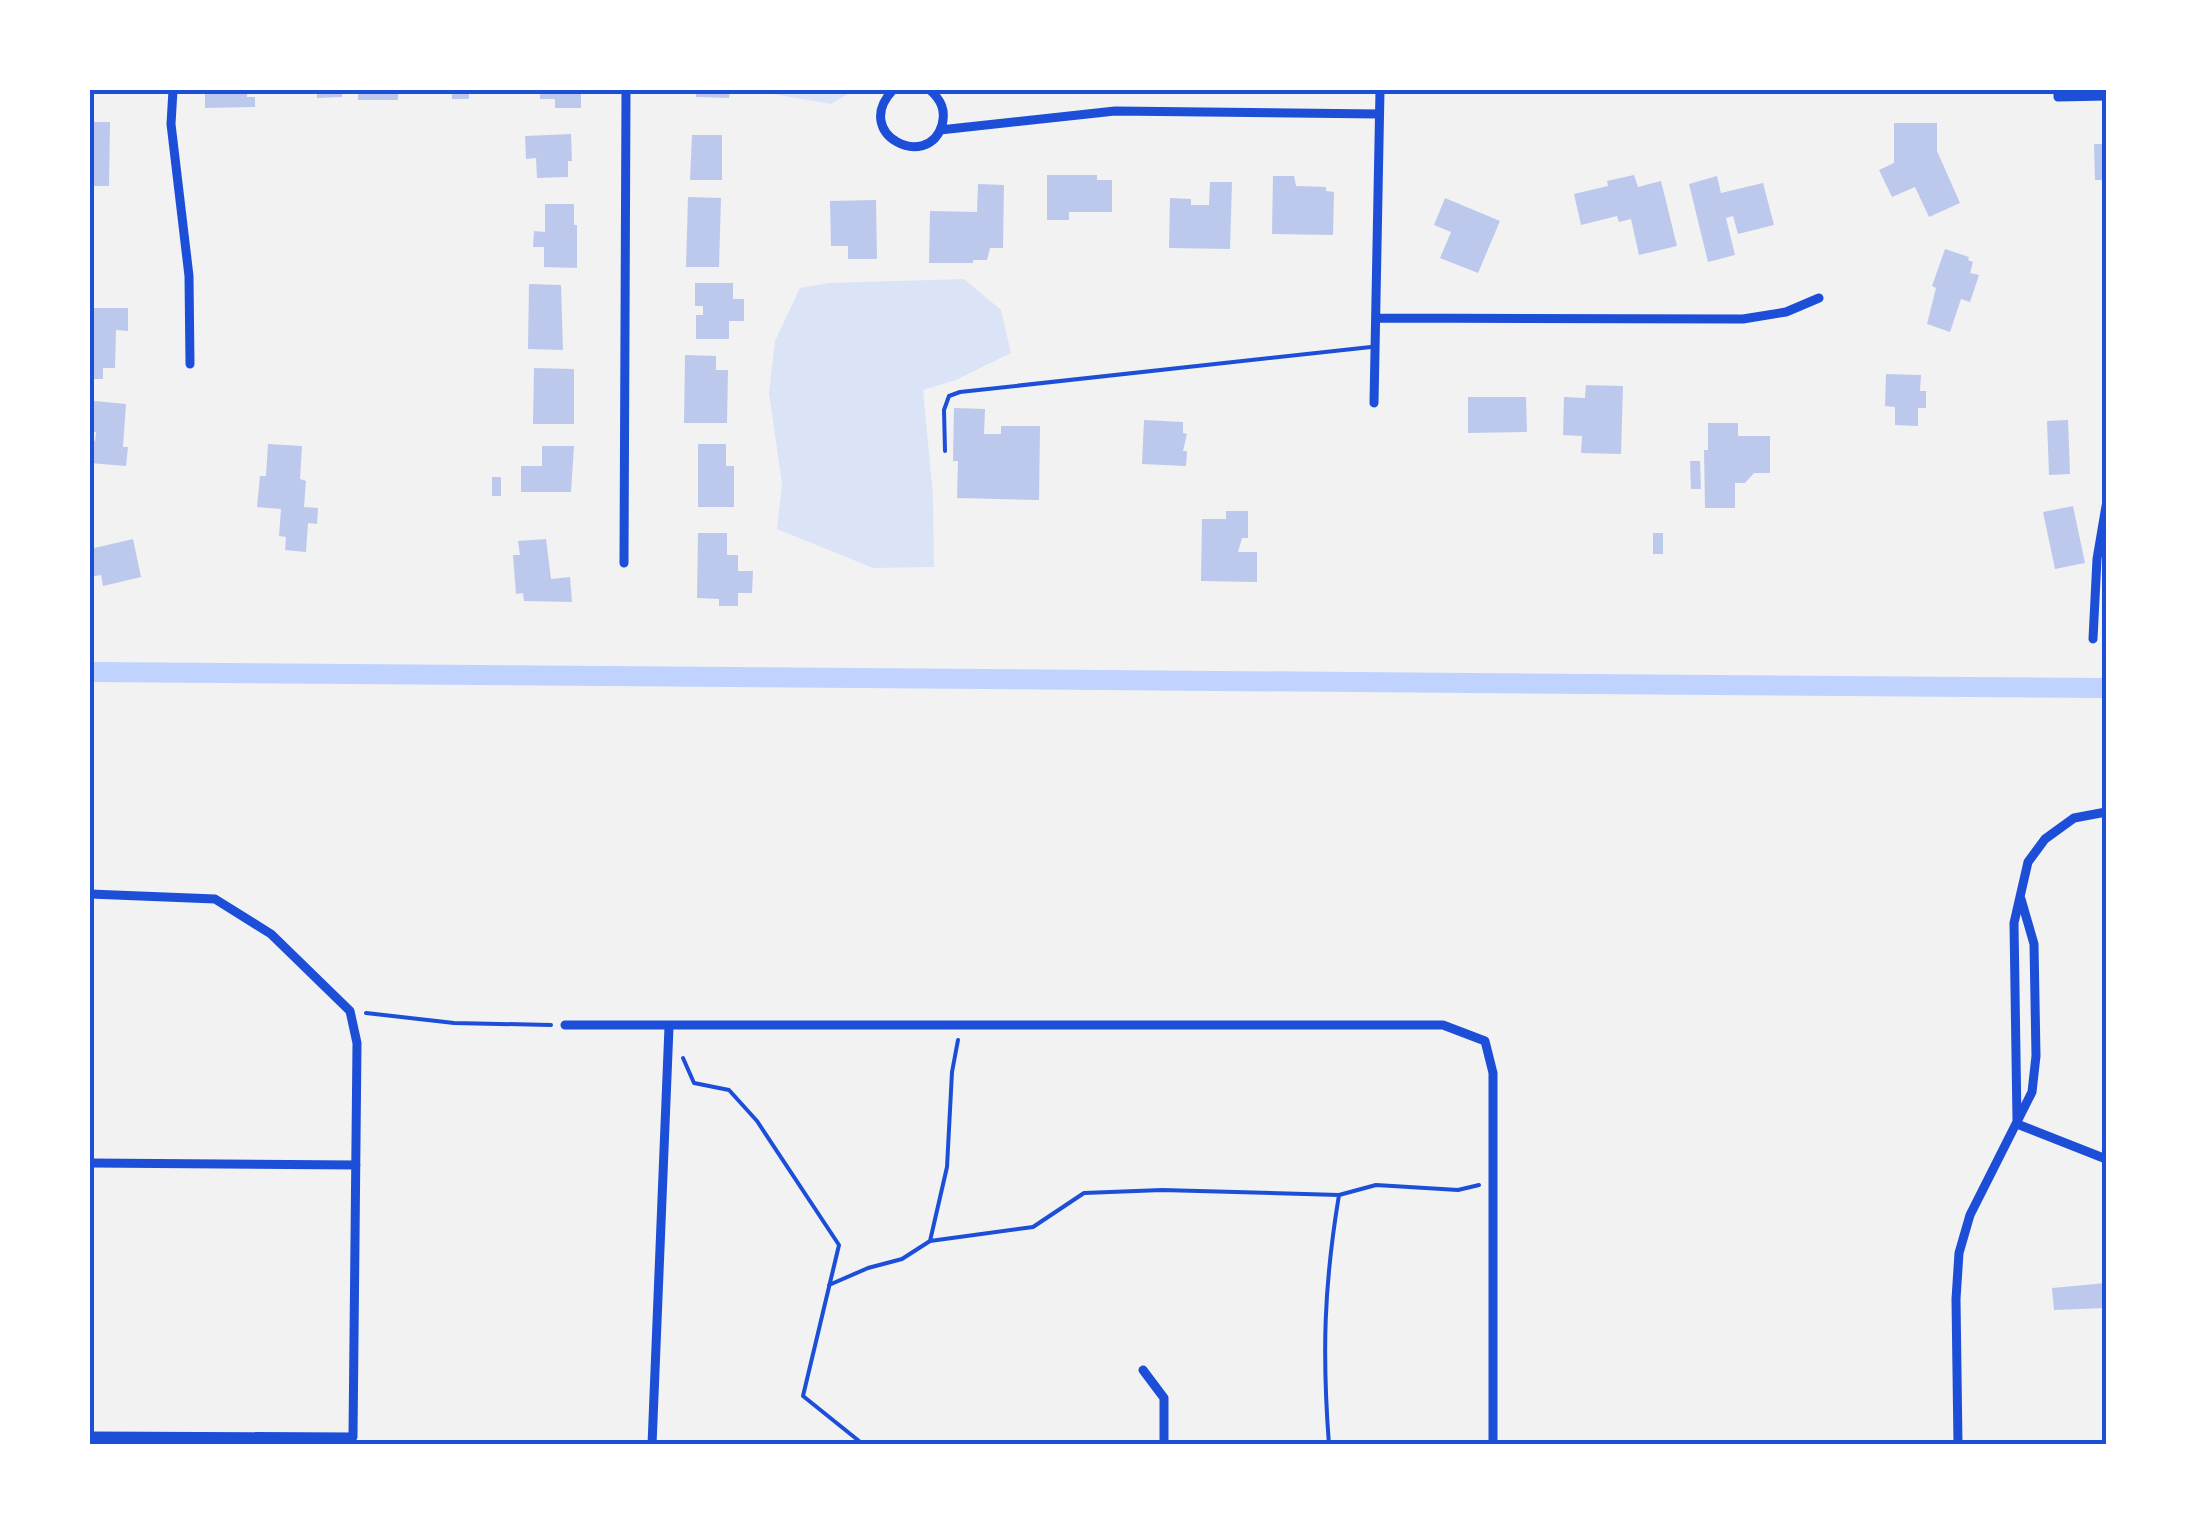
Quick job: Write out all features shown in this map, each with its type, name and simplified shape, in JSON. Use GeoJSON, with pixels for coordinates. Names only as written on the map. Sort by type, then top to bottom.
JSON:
{"type":"FeatureCollection","features":[{"type":"Feature","properties":{"kind":"street"},"geometry":{"type":"LineString","coordinates":[[173,90],[172,124],[189,276],[190,364]]}},
{"type":"Feature","properties":{"kind":"street"},"geometry":{"type":"LineString","coordinates":[[624,562],[626,90]]}},
{"type":"Feature","properties":{"kind":"street"},"geometry":{"type":"LineString","coordinates":[[893,90],[880,116],[883,127],[905,146],[926,144],[940,130],[943,110],[930,90]]}},
{"type":"Feature","properties":{"kind":"street"},"geometry":{"type":"LineString","coordinates":[[1374,403],[1380,90]]}},
{"type":"Feature","properties":{"kind":"street"},"geometry":{"type":"LineString","coordinates":[[2058,90],[2058,97],[2106,96]]}},
{"type":"Feature","properties":{"kind":"street"},"geometry":{"type":"LineString","coordinates":[[940,130],[1114,112],[1380,114]]}},
{"type":"Feature","properties":{"kind":"street"},"geometry":{"type":"LineString","coordinates":[[1376,318],[1743,320],[1786,312],[1819,298]]}},
{"type":"Feature","properties":{"kind":"street"},"geometry":{"type":"LineString","coordinates":[[2093,639],[2097,558],[2106,506]]}},
{"type":"Feature","properties":{"kind":"street"},"geometry":{"type":"LineString","coordinates":[[2018,1124],[2012,963],[2014,924],[2028,862],[2045,839],[2074,818],[2106,812]]}},
{"type":"Feature","properties":{"kind":"street"},"geometry":{"type":"LineString","coordinates":[[90,894],[215,899],[271,934],[350,1011],[357,1043],[353,1437],[90,1436]]}},
{"type":"Feature","properties":{"kind":"street"},"geometry":{"type":"LineString","coordinates":[[1958,1445],[1959,1252],[1970,1216],[2032,1092],[2036,1056],[2034,944],[2022,899]]}},
{"type":"Feature","properties":{"kind":"street"},"geometry":{"type":"LineString","coordinates":[[566,1025],[1443,1025],[1485,1041],[1493,1072],[1493,1445]]}},
{"type":"Feature","properties":{"kind":"street"},"geometry":{"type":"LineString","coordinates":[[652,1445],[669,1027]]}},
{"type":"Feature","properties":{"kind":"street"},"geometry":{"type":"LineString","coordinates":[[2018,1124],[2106,1158]]}},
{"type":"Feature","properties":{"kind":"street"},"geometry":{"type":"LineString","coordinates":[[90,1163],[356,1165]]}},
{"type":"Feature","properties":{"kind":"street"},"geometry":{"type":"LineString","coordinates":[[1143,1370],[1164,1398],[1164,1445]]}},
{"type":"Feature","properties":{"kind":"lane"},"geometry":{"type":"LineString","coordinates":[[945,451],[944,410],[948,396],[960,392],[1376,347]]}},
{"type":"Feature","properties":{"kind":"path"},"geometry":{"type":"LineString","coordinates":[[350,1011],[454,1023],[566,1025]]}},
{"type":"Feature","properties":{"kind":"path"},"geometry":{"type":"LineString","coordinates":[[930,1241],[947,1167],[952,1072],[961,1026]]}},
{"type":"Feature","properties":{"kind":"path"},"geometry":{"type":"LineString","coordinates":[[681,1055],[694,1083],[729,1090],[757,1121],[839,1245],[803,1396],[864,1445]]}},
{"type":"Feature","properties":{"kind":"path"},"geometry":{"type":"LineString","coordinates":[[829,1286],[868,1268],[902,1259],[930,1241],[1033,1227],[1084,1193],[1162,1190],[1339,1194],[1376,1186],[1458,1190],[1493,1181]]}},
{"type":"Feature","properties":{"kind":"path"},"geometry":{"type":"LineString","coordinates":[[1329,1445],[1324,1313],[1339,1194]]}},
{"type":"Feature","properties":{"kind":"shaded area"},"geometry":{"type":"Polygon","coordinates":[[[770,90],[854,90],[831,104],[773,94],[770,90]]]}},
{"type":"Feature","properties":{"kind":"shaded area"},"geometry":{"type":"Polygon","coordinates":[[[964,279],[1001,310],[1011,353],[956,380],[923,390],[933,495],[934,567],[873,568],[777,529],[782,484],[769,393],[775,341],[800,288],[829,283],[964,279]]]}},
{"type":"Feature","properties":{"kind":"building"},"geometry":{"type":"Polygon","coordinates":[[[205,90],[247,90],[247,97],[255,97],[255,107],[205,108],[205,90]]]}},
{"type":"Feature","properties":{"kind":"building"},"geometry":{"type":"Polygon","coordinates":[[[317,90],[342,90],[342,97],[317,98],[317,90]]]}},
{"type":"Feature","properties":{"kind":"building"},"geometry":{"type":"Polygon","coordinates":[[[358,90],[410,90],[410,94],[398,94],[398,100],[358,100],[358,90]]]}},
{"type":"Feature","properties":{"kind":"building"},"geometry":{"type":"Polygon","coordinates":[[[452,90],[469,90],[469,99],[452,99],[452,90]]]}},
{"type":"Feature","properties":{"kind":"building"},"geometry":{"type":"Polygon","coordinates":[[[540,90],[581,90],[581,108],[555,108],[555,99],[540,99],[540,90]]]}},
{"type":"Feature","properties":{"kind":"building"},"geometry":{"type":"Polygon","coordinates":[[[696,90],[730,90],[729,98],[696,97],[696,90]]]}},
{"type":"Feature","properties":{"kind":"building"},"geometry":{"type":"Polygon","coordinates":[[[90,122],[110,122],[109,186],[90,186],[90,122]]]}},
{"type":"Feature","properties":{"kind":"building"},"geometry":{"type":"Polygon","coordinates":[[[1894,123],[1937,123],[1937,151],[1960,203],[1929,217],[1915,187],[1892,197],[1879,170],[1894,163],[1894,123]]]}},
{"type":"Feature","properties":{"kind":"building"},"geometry":{"type":"Polygon","coordinates":[[[571,134],[568,177],[537,178],[536,158],[526,159],[525,136],[571,134]]]}},
{"type":"Feature","properties":{"kind":"building"},"geometry":{"type":"Polygon","coordinates":[[[692,135],[722,135],[722,180],[690,180],[692,135]]]}},
{"type":"Feature","properties":{"kind":"building"},"geometry":{"type":"Polygon","coordinates":[[[2094,144],[2106,144],[2106,180],[2095,180],[2094,144]]]}},
{"type":"Feature","properties":{"kind":"building"},"geometry":{"type":"Polygon","coordinates":[[[1047,175],[1097,175],[1097,180],[1112,180],[1112,212],[1069,212],[1069,220],[1047,220],[1047,175]]]}},
{"type":"Feature","properties":{"kind":"building"},"geometry":{"type":"Polygon","coordinates":[[[1634,175],[1638,187],[1661,181],[1677,246],[1639,255],[1631,219],[1619,222],[1617,216],[1581,225],[1574,194],[1634,175]]]}},
{"type":"Feature","properties":{"kind":"building"},"geometry":{"type":"Polygon","coordinates":[[[1273,176],[1294,176],[1296,186],[1326,187],[1326,191],[1334,192],[1333,235],[1272,234],[1273,176]]]}},
{"type":"Feature","properties":{"kind":"building"},"geometry":{"type":"Polygon","coordinates":[[[1717,176],[1721,193],[1763,183],[1774,225],[1738,234],[1733,216],[1726,218],[1735,255],[1708,262],[1689,184],[1717,176]]]}},
{"type":"Feature","properties":{"kind":"building"},"geometry":{"type":"Polygon","coordinates":[[[1210,182],[1232,182],[1230,249],[1169,248],[1170,198],[1191,199],[1191,205],[1209,205],[1210,182]]]}},
{"type":"Feature","properties":{"kind":"building"},"geometry":{"type":"Polygon","coordinates":[[[978,184],[1004,185],[1003,248],[990,248],[987,260],[973,263],[929,263],[930,211],[977,212],[978,184]]]}},
{"type":"Feature","properties":{"kind":"building"},"geometry":{"type":"Polygon","coordinates":[[[688,197],[721,198],[719,267],[686,267],[688,197]]]}},
{"type":"Feature","properties":{"kind":"building"},"geometry":{"type":"Polygon","coordinates":[[[1445,198],[1500,221],[1478,273],[1440,258],[1451,232],[1434,225],[1445,198]]]}},
{"type":"Feature","properties":{"kind":"building"},"geometry":{"type":"Polygon","coordinates":[[[876,200],[877,259],[848,259],[848,246],[831,246],[830,201],[876,200]]]}},
{"type":"Feature","properties":{"kind":"building"},"geometry":{"type":"Polygon","coordinates":[[[545,204],[574,204],[577,268],[544,267],[544,247],[533,247],[534,231],[545,232],[545,204]]]}},
{"type":"Feature","properties":{"kind":"building"},"geometry":{"type":"Polygon","coordinates":[[[1945,249],[1969,257],[1973,262],[1970,273],[1979,275],[1970,302],[1961,299],[1950,332],[1927,324],[1936,288],[1932,286],[1945,249]]]}},
{"type":"Feature","properties":{"kind":"building"},"geometry":{"type":"Polygon","coordinates":[[[695,283],[733,283],[733,299],[744,299],[744,321],[729,321],[729,339],[696,339],[696,315],[703,315],[703,306],[695,306],[695,283]]]}},
{"type":"Feature","properties":{"kind":"building"},"geometry":{"type":"Polygon","coordinates":[[[529,284],[561,285],[563,350],[528,349],[529,284]]]}},
{"type":"Feature","properties":{"kind":"building"},"geometry":{"type":"Polygon","coordinates":[[[90,308],[128,308],[128,331],[116,330],[115,368],[103,368],[103,379],[90,379],[90,308]]]}},
{"type":"Feature","properties":{"kind":"building"},"geometry":{"type":"Polygon","coordinates":[[[685,355],[716,356],[716,370],[728,370],[727,423],[684,423],[685,355]]]}},
{"type":"Feature","properties":{"kind":"building"},"geometry":{"type":"Polygon","coordinates":[[[534,368],[574,369],[574,424],[533,424],[534,368]]]}},
{"type":"Feature","properties":{"kind":"building"},"geometry":{"type":"Polygon","coordinates":[[[1886,374],[1921,375],[1920,391],[1926,391],[1926,408],[1918,408],[1918,426],[1895,425],[1895,407],[1885,406],[1886,374]]]}},
{"type":"Feature","properties":{"kind":"building"},"geometry":{"type":"Polygon","coordinates":[[[1586,385],[1623,386],[1621,454],[1581,453],[1582,436],[1563,435],[1564,397],[1585,398],[1586,385]]]}},
{"type":"Feature","properties":{"kind":"building"},"geometry":{"type":"Polygon","coordinates":[[[1468,397],[1526,397],[1527,432],[1468,433],[1468,397]]]}},
{"type":"Feature","properties":{"kind":"building"},"geometry":{"type":"Polygon","coordinates":[[[94,401],[126,404],[126,466],[90,463],[90,441],[95,441],[96,432],[92,432],[94,401]]]}},
{"type":"Feature","properties":{"kind":"building"},"geometry":{"type":"Polygon","coordinates":[[[954,408],[985,409],[984,434],[1001,434],[1001,426],[1040,426],[1039,500],[957,498],[954,408]]]}},
{"type":"Feature","properties":{"kind":"building"},"geometry":{"type":"Polygon","coordinates":[[[1144,420],[1183,422],[1183,433],[1187,434],[1183,451],[1187,451],[1186,466],[1142,464],[1144,420]]]}},
{"type":"Feature","properties":{"kind":"building"},"geometry":{"type":"Polygon","coordinates":[[[2068,420],[2070,474],[2049,475],[2047,421],[2068,420]]]}},
{"type":"Feature","properties":{"kind":"building"},"geometry":{"type":"Polygon","coordinates":[[[1708,423],[1738,423],[1738,436],[1770,436],[1770,473],[1754,473],[1745,483],[1735,483],[1735,508],[1705,508],[1704,450],[1708,450],[1708,423]]]}},
{"type":"Feature","properties":{"kind":"building"},"geometry":{"type":"Polygon","coordinates":[[[268,444],[302,446],[300,479],[306,481],[304,507],[318,508],[317,524],[308,523],[306,552],[285,550],[286,537],[279,536],[281,509],[257,507],[260,476],[266,476],[268,444]]]}},
{"type":"Feature","properties":{"kind":"building"},"geometry":{"type":"Polygon","coordinates":[[[698,444],[726,444],[726,466],[734,466],[734,507],[698,507],[698,444]]]}},
{"type":"Feature","properties":{"kind":"building"},"geometry":{"type":"Polygon","coordinates":[[[542,446],[574,446],[571,492],[521,492],[521,466],[542,466],[542,446]]]}},
{"type":"Feature","properties":{"kind":"building"},"geometry":{"type":"Polygon","coordinates":[[[1690,461],[1700,461],[1701,489],[1691,489],[1690,461]]]}},
{"type":"Feature","properties":{"kind":"building"},"geometry":{"type":"Polygon","coordinates":[[[492,477],[501,477],[501,496],[492,496],[492,477]]]}},
{"type":"Feature","properties":{"kind":"building"},"geometry":{"type":"Polygon","coordinates":[[[2073,506],[2085,563],[2055,569],[2043,512],[2073,506]]]}},
{"type":"Feature","properties":{"kind":"building"},"geometry":{"type":"Polygon","coordinates":[[[1226,511],[1248,511],[1248,538],[1242,538],[1238,552],[1257,552],[1257,582],[1201,581],[1202,519],[1226,519],[1226,511]]]}},
{"type":"Feature","properties":{"kind":"building"},"geometry":{"type":"Polygon","coordinates":[[[698,533],[727,533],[727,555],[738,555],[738,571],[753,571],[752,593],[738,593],[738,606],[719,606],[719,599],[697,598],[698,533]]]}},
{"type":"Feature","properties":{"kind":"building"},"geometry":{"type":"Polygon","coordinates":[[[1653,533],[1663,533],[1663,554],[1653,554],[1653,533]]]}},
{"type":"Feature","properties":{"kind":"building"},"geometry":{"type":"Polygon","coordinates":[[[133,539],[141,577],[103,586],[101,575],[90,577],[90,549],[133,539]]]}},
{"type":"Feature","properties":{"kind":"building"},"geometry":{"type":"Polygon","coordinates":[[[546,539],[551,579],[570,577],[572,602],[524,601],[523,593],[516,594],[513,555],[520,555],[518,541],[546,539]]]}},
{"type":"Feature","properties":{"kind":"building"},"geometry":{"type":"Polygon","coordinates":[[[2106,1283],[2106,1308],[2054,1310],[2052,1288],[2106,1283]]]}},
{"type":"Feature","properties":{"kind":"waterway"},"geometry":{"type":"LineString","coordinates":[[90,672],[2106,688]]}}]}
